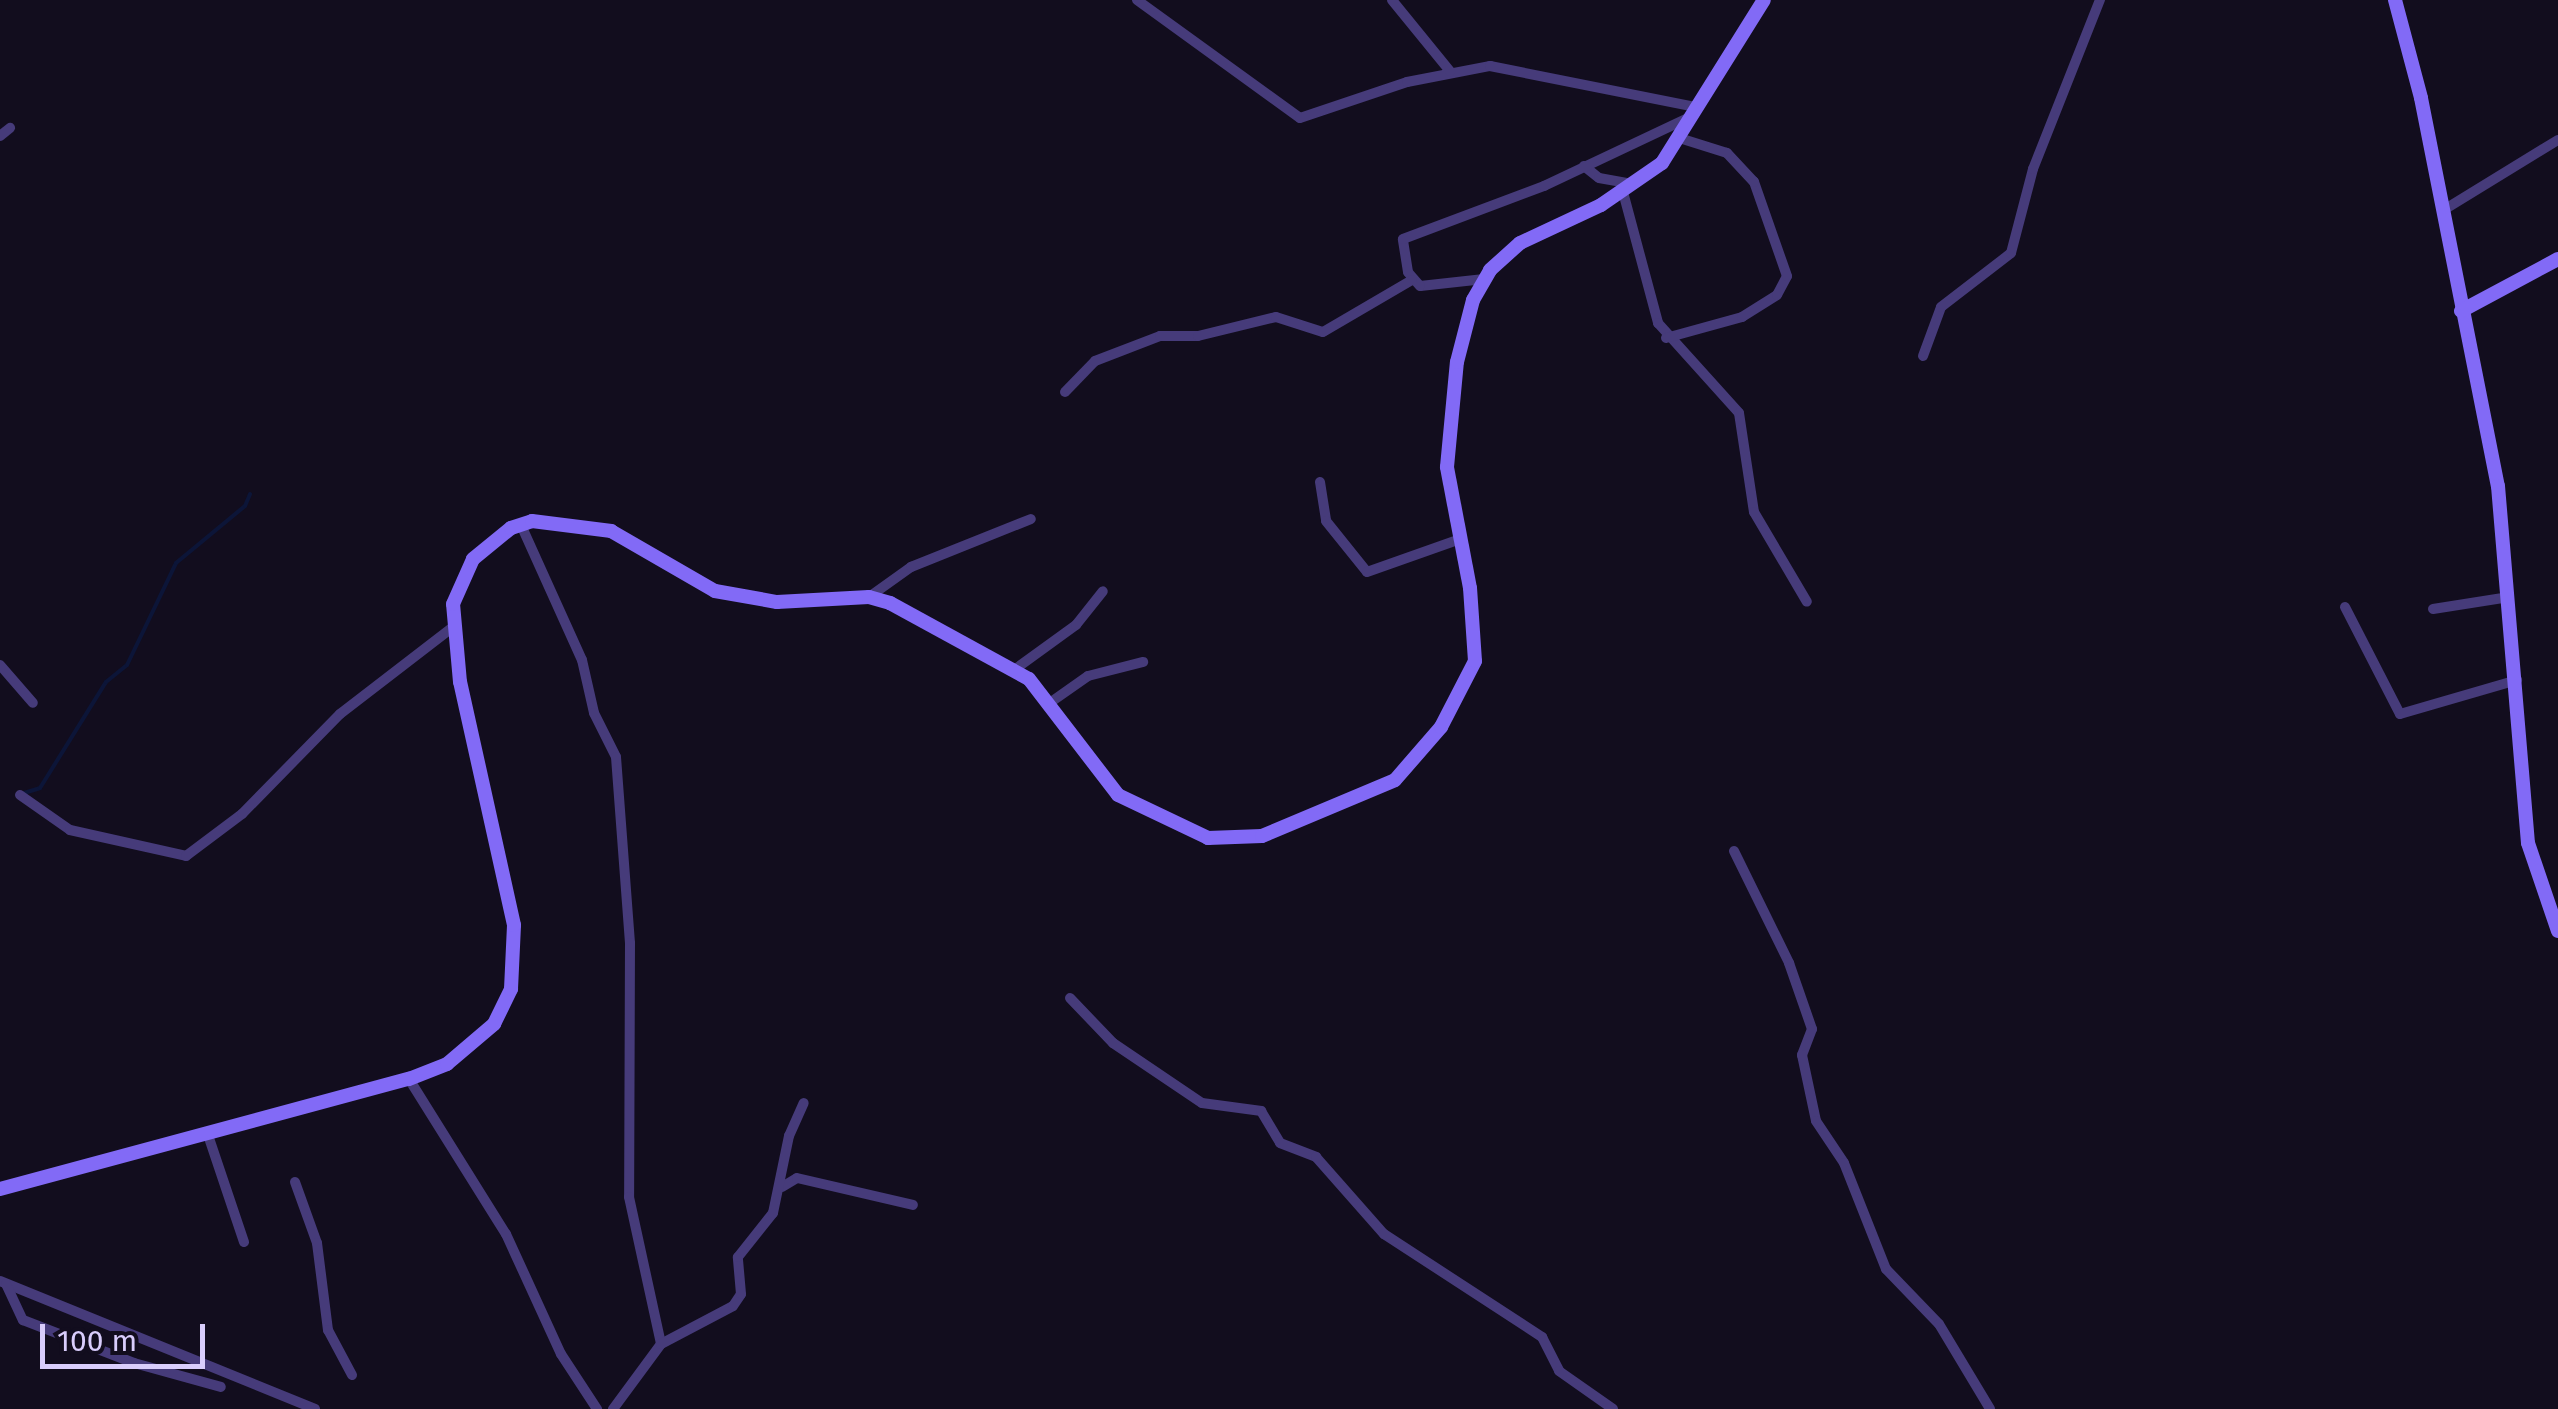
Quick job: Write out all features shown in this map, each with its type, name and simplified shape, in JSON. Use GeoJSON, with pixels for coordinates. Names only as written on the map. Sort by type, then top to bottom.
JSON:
{"type":"FeatureCollection","features":[{"type":"Feature","properties":{"kind":"main road"},"geometry":{"type":"LineString","coordinates":[[0,1189],[409,1079],[447,1064],[488,1032],[514,973],[514,925],[460,682],[453,626],[455,594],[467,568],[521,524],[550,520],[610,531],[715,591],[776,602],[869,597],[1014,670],[1051,702],[1091,767],[1118,796],[1188,831],[1247,840],[1346,805],[1407,772],[1466,686],[1477,642],[1448,437],[1461,340],[1484,280],[1520,243],[1629,188],[1662,164],[1764,0]]}},
{"type":"Feature","properties":{"kind":"main road"},"geometry":{"type":"LineString","coordinates":[[2395,0],[2500,499],[2518,680],[2528,843],[2558,932]]}},
{"type":"Feature","properties":{"kind":"main road"},"geometry":{"type":"LineString","coordinates":[[2461,311],[2558,259]]}},
{"type":"Feature","properties":{"kind":"street"},"geometry":{"type":"LineString","coordinates":[[1137,0],[1300,118],[1450,71],[1504,67],[1693,112]]}},
{"type":"Feature","properties":{"kind":"street"},"geometry":{"type":"LineString","coordinates":[[1392,0],[1450,71]]}},
{"type":"Feature","properties":{"kind":"street"},"geometry":{"type":"LineString","coordinates":[[1924,356],[1941,307],[2011,253],[2034,169],[2100,0]]}},
{"type":"Feature","properties":{"kind":"street"},"geometry":{"type":"LineString","coordinates":[[1484,280],[1423,287],[1412,280],[1402,246],[1411,232],[1584,166],[1693,112]]}},
{"type":"Feature","properties":{"kind":"street"},"geometry":{"type":"LineString","coordinates":[[0,136],[10,128]]}},
{"type":"Feature","properties":{"kind":"street"},"geometry":{"type":"LineString","coordinates":[[1666,338],[1742,317],[1777,295],[1787,276],[1754,182],[1727,153],[1678,138]]}},
{"type":"Feature","properties":{"kind":"street"},"geometry":{"type":"LineString","coordinates":[[2442,211],[2558,140]]}},
{"type":"Feature","properties":{"kind":"street"},"geometry":{"type":"LineString","coordinates":[[1584,166],[1596,177],[1629,188],[1666,338],[1739,413],[1754,512],[1807,602]]}},
{"type":"Feature","properties":{"kind":"street"},"geometry":{"type":"LineString","coordinates":[[1065,392],[1095,361],[1160,336],[1198,336],[1276,317],[1323,332],[1412,280]]}},
{"type":"Feature","properties":{"kind":"street"},"geometry":{"type":"LineString","coordinates":[[1320,482],[1326,521],[1366,572],[1460,539]]}},
{"type":"Feature","properties":{"kind":"street"},"geometry":{"type":"LineString","coordinates":[[869,597],[911,567],[1032,519]]}},
{"type":"Feature","properties":{"kind":"street"},"geometry":{"type":"LineString","coordinates":[[521,524],[582,660],[594,712],[616,757],[630,943],[629,1197],[660,1344]]}},
{"type":"Feature","properties":{"kind":"street"},"geometry":{"type":"LineString","coordinates":[[1014,670],[1076,625],[1103,591]]}},
{"type":"Feature","properties":{"kind":"street"},"geometry":{"type":"LineString","coordinates":[[2433,609],[2509,597]]}},
{"type":"Feature","properties":{"kind":"street"},"geometry":{"type":"LineString","coordinates":[[2345,607],[2400,714],[2518,680]]}},
{"type":"Feature","properties":{"kind":"street"},"geometry":{"type":"LineString","coordinates":[[20,795],[70,830],[186,856],[242,814],[340,714],[453,626]]}},
{"type":"Feature","properties":{"kind":"street"},"geometry":{"type":"LineString","coordinates":[[1051,702],[1088,676],[1143,662]]}},
{"type":"Feature","properties":{"kind":"street"},"geometry":{"type":"LineString","coordinates":[[0,665],[33,703]]}},
{"type":"Feature","properties":{"kind":"street"},"geometry":{"type":"LineString","coordinates":[[1734,851],[1789,962],[1812,1030],[1802,1055],[1816,1121],[1844,1162],[1886,1269],[1939,1324],[1990,1409]]}},
{"type":"Feature","properties":{"kind":"street"},"geometry":{"type":"LineString","coordinates":[[1070,998],[1112,1043],[1202,1103],[1261,1111],[1280,1142],[1316,1157],[1384,1234],[1542,1337],[1559,1371],[1613,1409]]}},
{"type":"Feature","properties":{"kind":"street"},"geometry":{"type":"LineString","coordinates":[[409,1079],[506,1234],[561,1354],[598,1409]]}},
{"type":"Feature","properties":{"kind":"street"},"geometry":{"type":"LineString","coordinates":[[613,1409],[660,1344],[733,1306],[741,1294],[738,1257],[773,1214],[782,1187],[788,1136],[804,1102]]}},
{"type":"Feature","properties":{"kind":"street"},"geometry":{"type":"LineString","coordinates":[[208,1135],[244,1242]]}},
{"type":"Feature","properties":{"kind":"street"},"geometry":{"type":"LineString","coordinates":[[782,1187],[796,1178],[913,1205]]}},
{"type":"Feature","properties":{"kind":"street"},"geometry":{"type":"LineString","coordinates":[[295,1182],[317,1242],[328,1330],[352,1374]]}},
{"type":"Feature","properties":{"kind":"street"},"geometry":{"type":"LineString","coordinates":[[2,1280],[24,1320],[134,1363],[221,1387]]}},
{"type":"Feature","properties":{"kind":"street"},"geometry":{"type":"LineString","coordinates":[[2,1280],[315,1409]]}},
{"type":"Feature","properties":{"kind":"waterway"},"geometry":{"type":"LineString","coordinates":[[24,793],[40,788],[106,682],[127,665],[176,563],[245,506],[250,494]]}}]}
